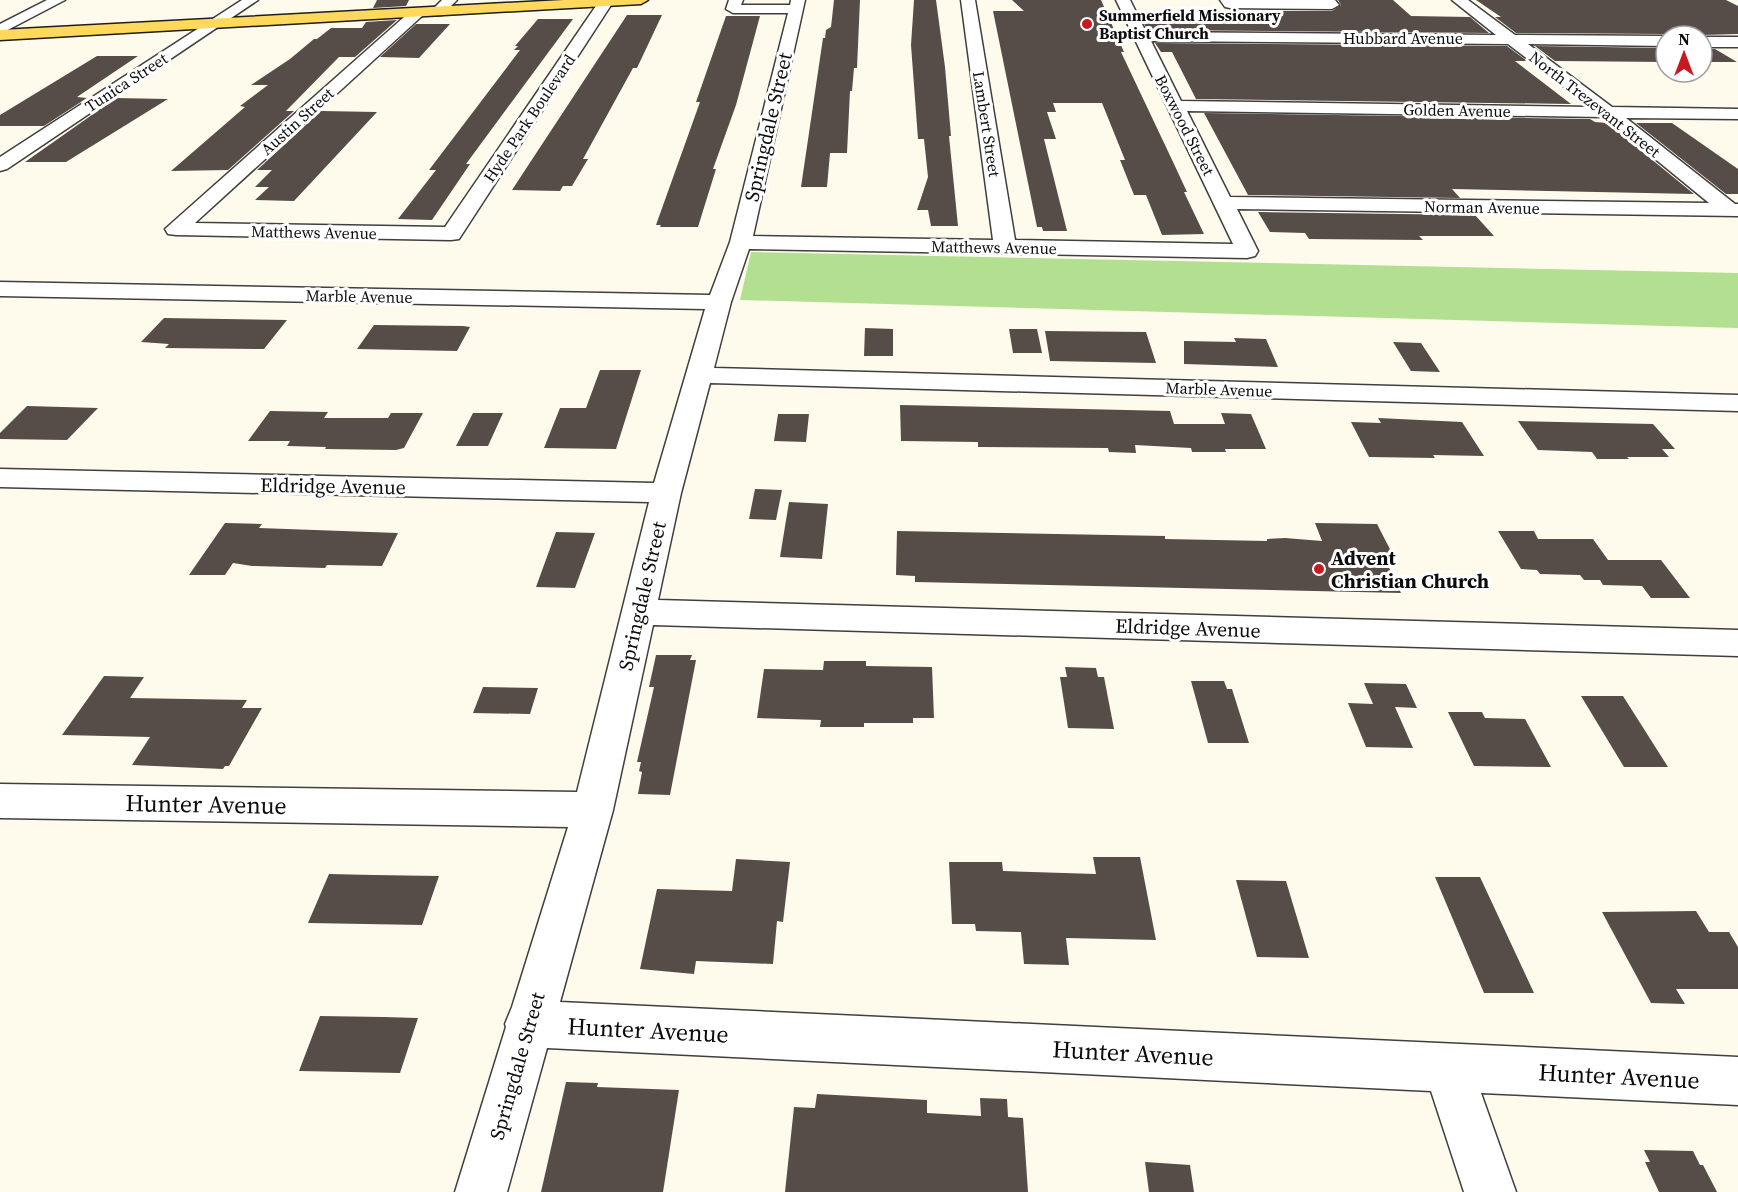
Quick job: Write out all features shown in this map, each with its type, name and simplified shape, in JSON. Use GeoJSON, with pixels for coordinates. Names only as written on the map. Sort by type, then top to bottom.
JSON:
{"type":"FeatureCollection","features":[{"type":"Feature","properties":{"kind":"main road"},"geometry":{"type":"LineString","coordinates":[[0,35],[641,0]]}},
{"type":"Feature","properties":{"kind":"street"},"geometry":{"type":"LineString","coordinates":[[0,30],[58,0]]}},
{"type":"Feature","properties":{"kind":"street","name":"Tunica Street"},"geometry":{"type":"LineString","coordinates":[[0,165],[251,0]]}},
{"type":"Feature","properties":{"kind":"street"},"geometry":{"type":"LineString","coordinates":[[437,12],[450,0]]}},
{"type":"Feature","properties":{"kind":"street"},"geometry":{"type":"LineString","coordinates":[[736,0],[733,9],[796,5]]}},
{"type":"Feature","properties":{"kind":"street","name":"Lambert Street"},"geometry":{"type":"LineString","coordinates":[[968,0],[1005,247]]}},
{"type":"Feature","properties":{"kind":"street","name":"Boxwood Street"},"geometry":{"type":"LineString","coordinates":[[1122,0],[1247,251]]}},
{"type":"Feature","properties":{"kind":"street"},"geometry":{"type":"LineString","coordinates":[[1227,0],[1230,4],[1333,2]]}},
{"type":"Feature","properties":{"kind":"street","name":"North Trezevant Street"},"geometry":{"type":"LineString","coordinates":[[1459,0],[1734,210]]}},
{"type":"Feature","properties":{"kind":"street","name":"Hyde Park Boulevard"},"geometry":{"type":"LineString","coordinates":[[451,234],[606,2]]}},
{"type":"Feature","properties":{"kind":"street","name":"Springdale Street"},"geometry":{"type":"LineString","coordinates":[[481,1192],[528,1024],[593,810],[666,494],[719,302],[741,242],[796,5]]}},
{"type":"Feature","properties":{"kind":"street","name":"Austin Street"},"geometry":{"type":"LineString","coordinates":[[176,229],[417,13]]}},
{"type":"Feature","properties":{"kind":"street","name":"Hubbard Avenue"},"geometry":{"type":"LineString","coordinates":[[1140,36],[1654,41]]}},
{"type":"Feature","properties":{"kind":"street"},"geometry":{"type":"LineString","coordinates":[[1714,42],[1738,42]]}},
{"type":"Feature","properties":{"kind":"street","name":"Golden Avenue"},"geometry":{"type":"LineString","coordinates":[[1176,106],[1738,114]]}},
{"type":"Feature","properties":{"kind":"street","name":"Norman Avenue"},"geometry":{"type":"LineString","coordinates":[[1225,203],[1734,210]]}},
{"type":"Feature","properties":{"kind":"street","name":"Matthews Avenue"},"geometry":{"type":"LineString","coordinates":[[176,229],[451,234]]}},
{"type":"Feature","properties":{"kind":"street","name":"Matthews Avenue"},"geometry":{"type":"LineString","coordinates":[[741,242],[1247,251]]}},
{"type":"Feature","properties":{"kind":"street","name":"Marble Avenue"},"geometry":{"type":"LineString","coordinates":[[0,289],[719,302]]}},
{"type":"Feature","properties":{"kind":"street","name":"Marble Avenue"},"geometry":{"type":"LineString","coordinates":[[699,375],[1738,403]]}},
{"type":"Feature","properties":{"kind":"street","name":"Eldridge Avenue"},"geometry":{"type":"LineString","coordinates":[[0,478],[666,494]]}},
{"type":"Feature","properties":{"kind":"street","name":"Eldridge Avenue"},"geometry":{"type":"LineString","coordinates":[[637,612],[1738,643]]}},
{"type":"Feature","properties":{"kind":"street","name":"Hunter Avenue"},"geometry":{"type":"LineString","coordinates":[[0,801],[593,810]]}},
{"type":"Feature","properties":{"kind":"street","name":"Hunter Avenue"},"geometry":{"type":"LineString","coordinates":[[528,1024],[1738,1081]]}},
{"type":"Feature","properties":{"kind":"street"},"geometry":{"type":"LineString","coordinates":[[1448,1068],[1491,1192]]}},
{"type":"Feature","properties":{"kind":"green space"},"geometry":{"type":"Polygon","coordinates":[[[751,252],[1738,273],[1738,328],[740,300],[751,252]]]}},
{"type":"Feature","properties":{"kind":"building"},"geometry":{"type":"Polygon","coordinates":[[[377,0],[409,0],[406,6],[373,8],[377,0]]]}},
{"type":"Feature","properties":{"kind":"building"},"geometry":{"type":"Polygon","coordinates":[[[834,0],[860,0],[857,68],[854,68],[852,91],[850,91],[847,153],[830,153],[827,187],[801,187],[823,38],[825,38],[826,30],[831,27],[834,0]]]}},
{"type":"Feature","properties":{"kind":"building"},"geometry":{"type":"Polygon","coordinates":[[[914,0],[936,0],[945,67],[958,226],[931,226],[928,210],[917,210],[928,177],[924,139],[918,139],[911,45],[914,0]]]}},
{"type":"Feature","properties":{"kind":"building"},"geometry":{"type":"Polygon","coordinates":[[[1012,0],[1101,0],[1124,52],[1121,52],[1187,192],[1184,192],[1204,234],[1162,235],[1146,195],[1134,195],[1120,160],[1125,160],[1102,103],[1053,103],[1056,112],[1047,112],[1056,139],[1044,139],[1067,231],[1043,231],[1042,227],[1037,227],[993,11],[1024,11],[1012,0]]]}},
{"type":"Feature","properties":{"kind":"building"},"geometry":{"type":"Polygon","coordinates":[[[1338,0],[1393,0],[1411,16],[1470,17],[1489,33],[1147,30],[1141,17],[1277,19],[1270,11],[1332,11],[1341,5],[1338,0]]]}},
{"type":"Feature","properties":{"kind":"building"},"geometry":{"type":"Polygon","coordinates":[[[1476,0],[1726,0],[1738,6],[1738,34],[1714,35],[1714,24],[1654,24],[1654,34],[1516,33],[1495,17],[1501,17],[1476,0]]]}},
{"type":"Feature","properties":{"kind":"building"},"geometry":{"type":"Polygon","coordinates":[[[627,15],[662,15],[637,68],[633,68],[583,159],[588,159],[572,186],[563,186],[560,191],[512,190],[627,15]]]}},
{"type":"Feature","properties":{"kind":"building"},"geometry":{"type":"Polygon","coordinates":[[[726,16],[760,16],[736,105],[713,169],[716,169],[698,227],[660,227],[661,225],[656,225],[700,102],[696,102],[726,16]]]}},
{"type":"Feature","properties":{"kind":"building"},"geometry":{"type":"Polygon","coordinates":[[[538,19],[573,19],[466,164],[470,164],[432,220],[398,219],[436,170],[429,170],[520,50],[514,50],[518,46],[515,46],[538,19]]]}},
{"type":"Feature","properties":{"kind":"building"},"geometry":{"type":"Polygon","coordinates":[[[397,20],[355,57],[339,57],[286,111],[294,111],[228,170],[171,171],[245,107],[240,106],[268,85],[251,85],[290,59],[314,39],[331,28],[362,28],[366,22],[397,20]]]}},
{"type":"Feature","properties":{"kind":"building"},"geometry":{"type":"Polygon","coordinates":[[[416,24],[450,24],[419,58],[380,57],[416,24]]]}},
{"type":"Feature","properties":{"kind":"building"},"geometry":{"type":"Polygon","coordinates":[[[1155,43],[1507,46],[1527,61],[1515,61],[1571,104],[1196,99],[1172,52],[1161,52],[1155,43]]]}},
{"type":"Feature","properties":{"kind":"building"},"geometry":{"type":"Polygon","coordinates":[[[1535,46],[1654,48],[1654,62],[1555,61],[1535,46]]]}},
{"type":"Feature","properties":{"kind":"building"},"geometry":{"type":"Polygon","coordinates":[[[1714,49],[1715,49],[1737,62],[1714,62],[1714,49]]]}},
{"type":"Feature","properties":{"kind":"building"},"geometry":{"type":"Polygon","coordinates":[[[97,56],[138,56],[77,97],[87,98],[44,126],[0,126],[0,115],[97,56]]]}},
{"type":"Feature","properties":{"kind":"building"},"geometry":{"type":"Polygon","coordinates":[[[116,98],[168,99],[66,162],[25,162],[116,98]]]}},
{"type":"Feature","properties":{"kind":"building"},"geometry":{"type":"Polygon","coordinates":[[[321,111],[377,112],[294,201],[255,200],[269,187],[255,187],[272,170],[257,170],[321,111]]]}},
{"type":"Feature","properties":{"kind":"building"},"geometry":{"type":"Polygon","coordinates":[[[1204,113],[1590,119],[1607,123],[1694,194],[1452,189],[1460,198],[1248,195],[1204,113]]]}},
{"type":"Feature","properties":{"kind":"building"},"geometry":{"type":"Polygon","coordinates":[[[1636,123],[1672,123],[1738,169],[1738,194],[1726,194],[1636,123]]]}},
{"type":"Feature","properties":{"kind":"building"},"geometry":{"type":"Polygon","coordinates":[[[1258,212],[1475,215],[1494,236],[1419,236],[1423,240],[1309,239],[1305,233],[1270,232],[1258,212]]]}},
{"type":"Feature","properties":{"kind":"building"},"geometry":{"type":"Polygon","coordinates":[[[164,318],[287,320],[264,349],[165,348],[169,344],[141,342],[164,318]]]}},
{"type":"Feature","properties":{"kind":"building"},"geometry":{"type":"Polygon","coordinates":[[[374,325],[470,327],[457,351],[357,349],[374,325]]]}},
{"type":"Feature","properties":{"kind":"building"},"geometry":{"type":"Polygon","coordinates":[[[865,328],[893,329],[893,356],[864,356],[865,328]]]}},
{"type":"Feature","properties":{"kind":"building"},"geometry":{"type":"Polygon","coordinates":[[[1009,329],[1037,329],[1042,353],[1013,353],[1009,329]]]}},
{"type":"Feature","properties":{"kind":"building"},"geometry":{"type":"Polygon","coordinates":[[[1045,331],[1146,332],[1156,363],[1050,361],[1045,331]]]}},
{"type":"Feature","properties":{"kind":"building"},"geometry":{"type":"Polygon","coordinates":[[[1234,338],[1266,339],[1278,367],[1184,364],[1184,341],[1236,342],[1234,338]]]}},
{"type":"Feature","properties":{"kind":"building"},"geometry":{"type":"Polygon","coordinates":[[[1393,342],[1421,343],[1440,372],[1411,371],[1393,342]]]}},
{"type":"Feature","properties":{"kind":"building"},"geometry":{"type":"Polygon","coordinates":[[[600,370],[641,370],[616,449],[544,448],[560,408],[586,408],[600,370]]]}},
{"type":"Feature","properties":{"kind":"building"},"geometry":{"type":"Polygon","coordinates":[[[900,405],[1170,411],[1174,424],[1225,424],[1221,413],[1251,414],[1266,449],[1192,452],[1191,448],[1135,445],[1136,453],[1109,452],[1108,448],[978,447],[978,442],[901,441],[900,405]]]}},
{"type":"Feature","properties":{"kind":"building"},"geometry":{"type":"Polygon","coordinates":[[[27,406],[98,408],[67,440],[0,439],[0,433],[27,406]]]}},
{"type":"Feature","properties":{"kind":"building"},"geometry":{"type":"Polygon","coordinates":[[[270,411],[328,412],[324,418],[388,418],[391,413],[423,413],[404,448],[396,450],[325,449],[326,447],[287,446],[290,441],[248,441],[270,411]]]}},
{"type":"Feature","properties":{"kind":"building"},"geometry":{"type":"Polygon","coordinates":[[[473,413],[503,413],[488,446],[456,446],[473,413]]]}},
{"type":"Feature","properties":{"kind":"building"},"geometry":{"type":"Polygon","coordinates":[[[778,414],[809,414],[806,442],[774,441],[778,414]]]}},
{"type":"Feature","properties":{"kind":"building"},"geometry":{"type":"Polygon","coordinates":[[[1378,418],[1462,422],[1484,456],[1369,457],[1351,422],[1381,423],[1378,418]]]}},
{"type":"Feature","properties":{"kind":"building"},"geometry":{"type":"Polygon","coordinates":[[[1518,421],[1653,424],[1675,449],[1662,449],[1669,457],[1627,457],[1629,459],[1597,459],[1592,452],[1538,450],[1518,421]]]}},
{"type":"Feature","properties":{"kind":"building"},"geometry":{"type":"Polygon","coordinates":[[[755,489],[782,490],[776,520],[749,519],[755,489]]]}},
{"type":"Feature","properties":{"kind":"building"},"geometry":{"type":"Polygon","coordinates":[[[789,502],[828,504],[822,559],[780,557],[789,502]]]}},
{"type":"Feature","properties":{"kind":"building"},"geometry":{"type":"Polygon","coordinates":[[[225,523],[262,524],[259,528],[398,533],[382,566],[327,565],[325,568],[252,566],[233,563],[225,575],[189,575],[225,523]]]}},
{"type":"Feature","properties":{"kind":"building"},"geometry":{"type":"Polygon","coordinates":[[[1315,523],[1377,524],[1393,555],[1383,555],[1401,593],[915,582],[915,576],[896,575],[897,531],[1165,536],[1165,539],[1267,541],[1267,539],[1285,538],[1322,541],[1315,523]]]}},
{"type":"Feature","properties":{"kind":"building"},"geometry":{"type":"Polygon","coordinates":[[[1498,531],[1534,531],[1538,539],[1593,539],[1608,560],[1661,560],[1690,598],[1651,598],[1642,586],[1603,585],[1600,580],[1584,580],[1580,575],[1540,574],[1537,570],[1521,569],[1498,531]]]}},
{"type":"Feature","properties":{"kind":"building"},"geometry":{"type":"Polygon","coordinates":[[[556,532],[595,533],[575,588],[536,587],[556,532]]]}},
{"type":"Feature","properties":{"kind":"building"},"geometry":{"type":"Polygon","coordinates":[[[656,655],[692,655],[690,660],[696,660],[670,795],[638,794],[642,772],[639,771],[641,762],[637,762],[654,687],[649,687],[656,655]]]}},
{"type":"Feature","properties":{"kind":"building"},"geometry":{"type":"Polygon","coordinates":[[[824,661],[866,661],[866,666],[932,667],[934,718],[913,718],[913,723],[864,723],[864,727],[820,727],[821,720],[757,718],[764,669],[823,670],[824,661]]]}},
{"type":"Feature","properties":{"kind":"building"},"geometry":{"type":"Polygon","coordinates":[[[1065,667],[1096,668],[1098,677],[1104,677],[1114,729],[1068,728],[1060,677],[1067,677],[1065,667]]]}},
{"type":"Feature","properties":{"kind":"building"},"geometry":{"type":"Polygon","coordinates":[[[104,676],[144,677],[130,698],[247,700],[242,708],[262,708],[229,766],[223,769],[132,765],[150,737],[62,735],[104,676]]]}},
{"type":"Feature","properties":{"kind":"building"},"geometry":{"type":"Polygon","coordinates":[[[1191,681],[1224,681],[1227,689],[1232,689],[1249,743],[1208,743],[1191,681]]]}},
{"type":"Feature","properties":{"kind":"building"},"geometry":{"type":"Polygon","coordinates":[[[1364,683],[1406,684],[1417,708],[1395,707],[1413,748],[1366,747],[1348,703],[1373,704],[1364,683]]]}},
{"type":"Feature","properties":{"kind":"building"},"geometry":{"type":"Polygon","coordinates":[[[483,687],[538,688],[530,714],[473,713],[483,687]]]}},
{"type":"Feature","properties":{"kind":"building"},"geometry":{"type":"Polygon","coordinates":[[[1581,696],[1623,696],[1668,767],[1624,767],[1581,696]]]}},
{"type":"Feature","properties":{"kind":"building"},"geometry":{"type":"Polygon","coordinates":[[[1448,712],[1482,712],[1485,718],[1525,719],[1551,767],[1474,766],[1448,712]]]}},
{"type":"Feature","properties":{"kind":"building"},"geometry":{"type":"Polygon","coordinates":[[[1093,857],[1140,857],[1156,940],[1066,938],[1069,965],[1024,964],[1021,932],[976,931],[975,924],[952,924],[949,862],[1002,862],[1003,871],[1096,874],[1093,857]]]}},
{"type":"Feature","properties":{"kind":"building"},"geometry":{"type":"Polygon","coordinates":[[[736,859],[790,862],[783,922],[777,921],[773,964],[696,961],[694,974],[640,969],[657,889],[732,891],[736,859]]]}},
{"type":"Feature","properties":{"kind":"building"},"geometry":{"type":"Polygon","coordinates":[[[329,874],[439,876],[422,925],[308,923],[329,874]]]}},
{"type":"Feature","properties":{"kind":"building"},"geometry":{"type":"Polygon","coordinates":[[[1435,877],[1480,877],[1534,993],[1484,993],[1435,877]]]}},
{"type":"Feature","properties":{"kind":"building"},"geometry":{"type":"Polygon","coordinates":[[[1236,880],[1286,881],[1309,958],[1257,957],[1236,880]]]}},
{"type":"Feature","properties":{"kind":"building"},"geometry":{"type":"Polygon","coordinates":[[[1696,911],[1709,932],[1729,932],[1738,947],[1738,989],[1676,989],[1685,1004],[1651,1003],[1602,912],[1696,911]]]}},
{"type":"Feature","properties":{"kind":"building"},"geometry":{"type":"Polygon","coordinates":[[[320,1016],[418,1018],[400,1073],[299,1071],[320,1016]]]}},
{"type":"Feature","properties":{"kind":"building"},"geometry":{"type":"Polygon","coordinates":[[[566,1082],[598,1083],[597,1087],[679,1090],[663,1192],[541,1192],[566,1082]]]}},
{"type":"Feature","properties":{"kind":"building"},"geometry":{"type":"Polygon","coordinates":[[[817,1094],[927,1100],[927,1113],[981,1116],[980,1098],[1007,1099],[1008,1117],[1023,1118],[1028,1192],[785,1192],[794,1107],[815,1108],[817,1094]]]}},
{"type":"Feature","properties":{"kind":"building"},"geometry":{"type":"Polygon","coordinates":[[[1644,1150],[1693,1151],[1717,1192],[1659,1192],[1645,1162],[1650,1162],[1644,1150]]]}},
{"type":"Feature","properties":{"kind":"building"},"geometry":{"type":"Polygon","coordinates":[[[1145,1162],[1190,1165],[1194,1192],[1149,1192],[1145,1162]]]}},
{"type":"Feature","properties":{"kind":"place","name":"Summerfield Missionary Baptist Church"},"geometry":{"type":"Point","coordinates":[1087,24]}},
{"type":"Feature","properties":{"kind":"place","name":"Advent Christian Church"},"geometry":{"type":"Point","coordinates":[1319,569]}}]}
